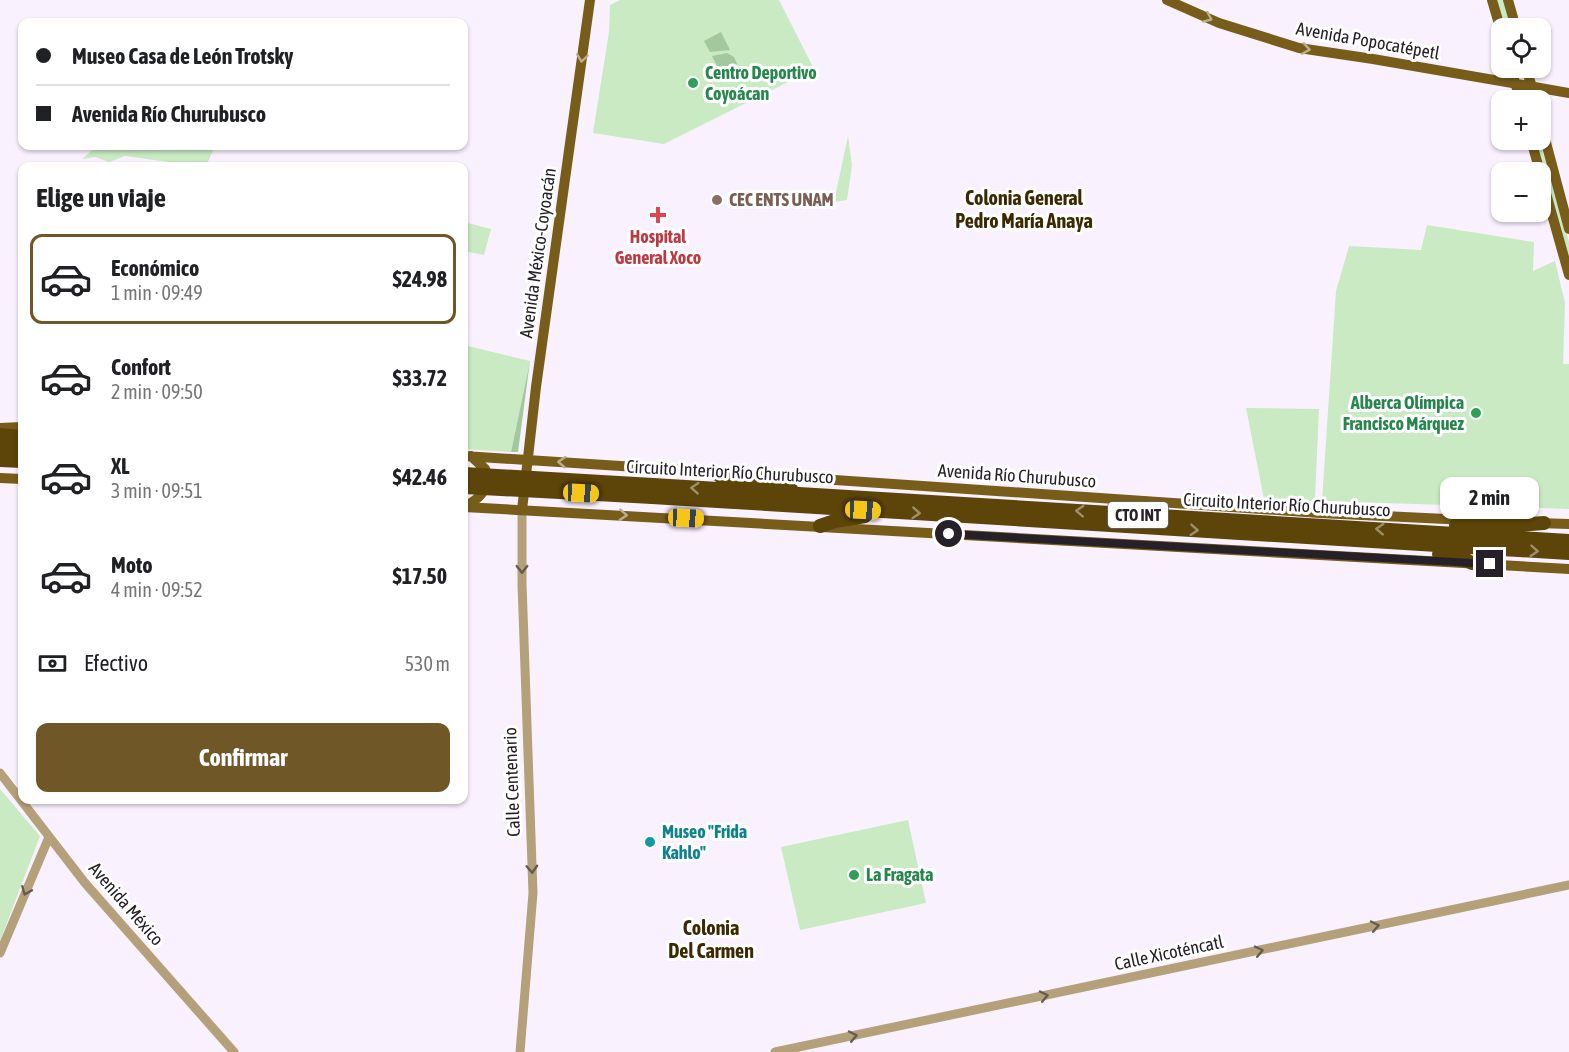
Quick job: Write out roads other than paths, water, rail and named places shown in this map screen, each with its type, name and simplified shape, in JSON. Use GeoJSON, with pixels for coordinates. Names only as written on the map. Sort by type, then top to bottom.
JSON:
{"type":"FeatureCollection","features":[{"type":"Feature","properties":{"kind":"highway"},"geometry":{"type":"LineString","coordinates":[[0,435],[18,436]]}},
{"type":"Feature","properties":{"kind":"highway"},"geometry":{"type":"LineString","coordinates":[[0,446],[18,447]]}},
{"type":"Feature","properties":{"kind":"highway"},"geometry":{"type":"LineString","coordinates":[[0,460],[18,461]]}},
{"type":"Feature","properties":{"kind":"highway"},"geometry":{"type":"LineString","coordinates":[[714,472],[727,480],[774,483],[807,495]]}},
{"type":"Feature","properties":{"kind":"highway","name":"Circuito Interior Río Churubusco"},"geometry":{"type":"LineString","coordinates":[[468,474],[886,511],[1569,553]]}},
{"type":"Feature","properties":{"kind":"highway","name":"Circuito Interior Río Churubusco"},"geometry":{"type":"LineString","coordinates":[[468,487],[807,495],[1569,541]]}},
{"type":"Feature","properties":{"kind":"highway"},"geometry":{"type":"LineString","coordinates":[[820,526],[886,511]]}},
{"type":"Feature","properties":{"kind":"highway"},"geometry":{"type":"LineString","coordinates":[[1403,530],[1424,524],[1504,526],[1544,523]]}},
{"type":"Feature","properties":{"kind":"highway"},"geometry":{"type":"LineString","coordinates":[[1331,539],[1350,549],[1453,554],[1473,563]]}},
{"type":"Feature","properties":{"kind":"main road","name":"Avenida México-Coyoacán"},"geometry":{"type":"LineString","coordinates":[[522,510],[526,460],[590,0]]}},
{"type":"Feature","properties":{"kind":"main road","name":"Avenida Popocatépetl"},"geometry":{"type":"LineString","coordinates":[[1167,0],[1219,23],[1299,48],[1569,93]]}},
{"type":"Feature","properties":{"kind":"main road"},"geometry":{"type":"LineString","coordinates":[[1492,0],[1497,18]]}},
{"type":"Feature","properties":{"kind":"main road"},"geometry":{"type":"LineString","coordinates":[[1508,0],[1513,18]]}},
{"type":"Feature","properties":{"kind":"main road"},"geometry":{"type":"LineString","coordinates":[[1514,78],[1517,90]]}},
{"type":"Feature","properties":{"kind":"main road"},"geometry":{"type":"LineString","coordinates":[[1529,78],[1533,90]]}},
{"type":"Feature","properties":{"kind":"main road"},"geometry":{"type":"LineString","coordinates":[[1535,150],[1569,275]]}},
{"type":"Feature","properties":{"kind":"main road"},"geometry":{"type":"LineString","coordinates":[[1549,150],[1569,229]]}},
{"type":"Feature","properties":{"kind":"main road"},"geometry":{"type":"LineString","coordinates":[[0,428],[18,427]]}},
{"type":"Feature","properties":{"kind":"main road","name":"Avenida Río Churubusco"},"geometry":{"type":"LineString","coordinates":[[468,456],[1320,513],[1569,524]]}},
{"type":"Feature","properties":{"kind":"main road"},"geometry":{"type":"LineString","coordinates":[[468,457],[484,469],[486,486],[483,494],[468,504]]}},
{"type":"Feature","properties":{"kind":"main road"},"geometry":{"type":"LineString","coordinates":[[0,478],[18,479]]}},
{"type":"Feature","properties":{"kind":"main road","name":"CTO INT"},"geometry":{"type":"LineString","coordinates":[[468,507],[1569,569]]}},
{"type":"Feature","properties":{"kind":"street","name":"Calle Centenario"},"geometry":{"type":"LineString","coordinates":[[520,1052],[533,893],[522,510]]}},
{"type":"Feature","properties":{"kind":"street","name":"Avenida México"},"geometry":{"type":"LineString","coordinates":[[0,773],[18,797]]}},
{"type":"Feature","properties":{"kind":"street","name":"Avenida México"},"geometry":{"type":"LineString","coordinates":[[24,804],[92,891],[234,1052]]}},
{"type":"Feature","properties":{"kind":"street"},"geometry":{"type":"LineString","coordinates":[[0,953],[49,837]]}},
{"type":"Feature","properties":{"kind":"street","name":"Calle Xicoténcatl"},"geometry":{"type":"LineString","coordinates":[[775,1052],[1569,885]]}},
{"type":"Feature","properties":{"kind":"place","name":"Centro Deportivo Coyoácan"},"geometry":{"type":"Point","coordinates":[693,83]}},
{"type":"Feature","properties":{"kind":"place","name":"CEC ENTS UNAM"},"geometry":{"type":"Point","coordinates":[717,200]}},
{"type":"Feature","properties":{"kind":"place","name":"Hospital General Xoco"},"geometry":{"type":"Point","coordinates":[658,215]}},
{"type":"Feature","properties":{"kind":"place","name":"Alberca Olímpica Francisco Márquez"},"geometry":{"type":"Point","coordinates":[1476,413]}},
{"type":"Feature","properties":{"kind":"place","name":"Museo \"Frida Kahlo\""},"geometry":{"type":"Point","coordinates":[650,842]}},
{"type":"Feature","properties":{"kind":"place","name":"La Fragata"},"geometry":{"type":"Point","coordinates":[854,875]}},
{"type":"Feature","properties":{"kind":"district","name":"Colonia General Pedro María Anaya"},"geometry":{"type":"Point","coordinates":[1024,210]}},
{"type":"Feature","properties":{"kind":"district","name":"Colonia Del Carmen"},"geometry":{"type":"Point","coordinates":[711,940]}}]}
